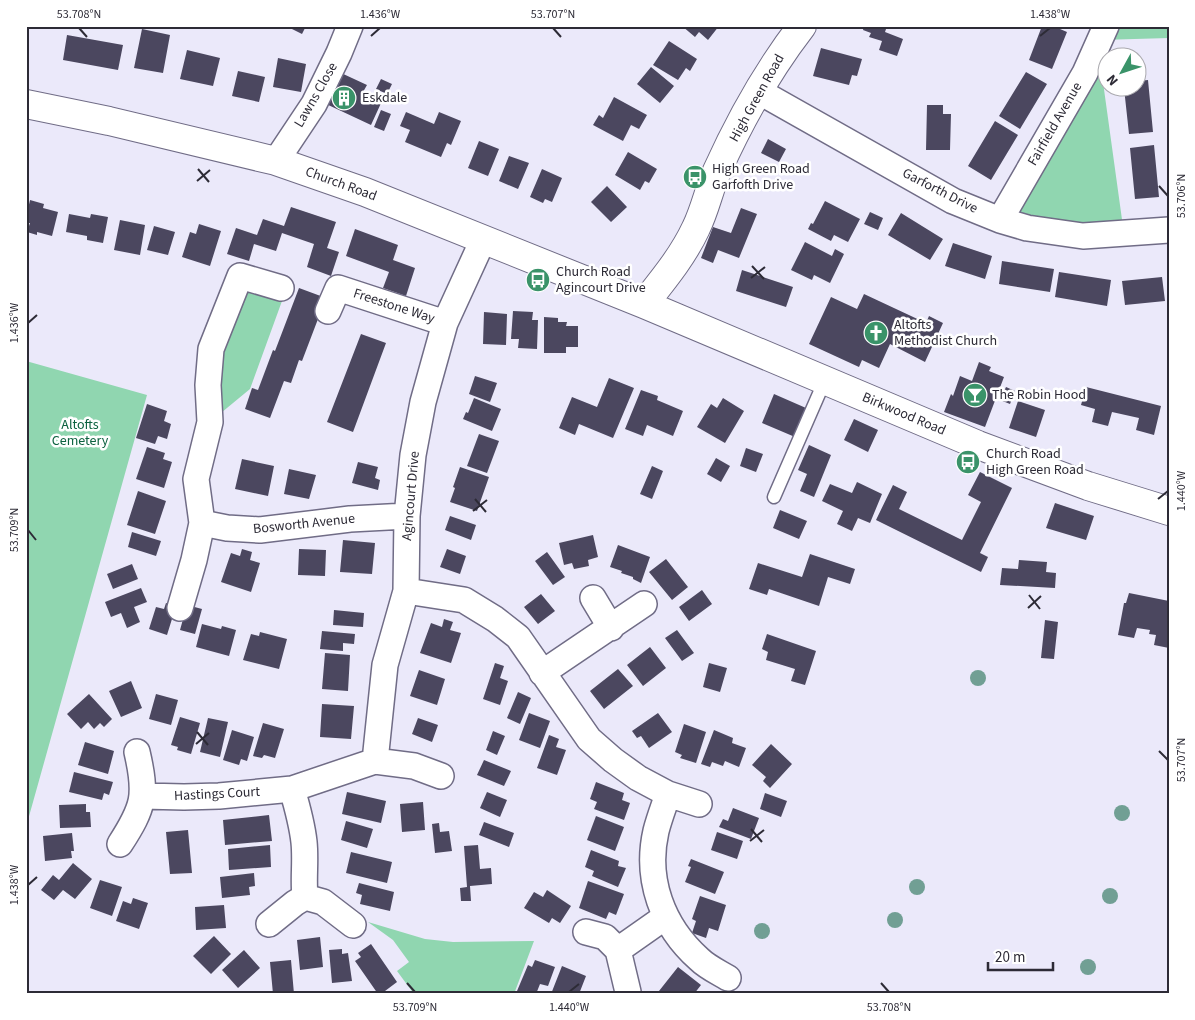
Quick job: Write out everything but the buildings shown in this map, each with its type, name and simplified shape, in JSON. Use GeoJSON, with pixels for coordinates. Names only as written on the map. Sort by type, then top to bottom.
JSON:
{"type":"FeatureCollection","features":[{"type":"Feature","properties":{"kind":"street","name":"Lawns Close"},"geometry":{"type":"LineString","coordinates":[[276,161],[314,104],[350,26]]}},
{"type":"Feature","properties":{"kind":"street","name":"High Green Road"},"geometry":{"type":"LineString","coordinates":[[644,304],[679,259],[696,228],[717,171],[758,91],[779,56],[802,26]]}},
{"type":"Feature","properties":{"kind":"street","name":"Fairfield Avenue"},"geometry":{"type":"LineString","coordinates":[[1000,220],[1085,73],[1106,26]]}},
{"type":"Feature","properties":{"kind":"street","name":"Garforth Drive"},"geometry":{"type":"LineString","coordinates":[[758,91],[953,201],[1000,220],[1027,228],[1084,236],[1169,230]]}},
{"type":"Feature","properties":{"kind":"street","name":"Church Road"},"geometry":{"type":"LineString","coordinates":[[26,104],[109,121],[276,161],[365,192],[644,304]]}},
{"type":"Feature","properties":{"kind":"street","name":"Agincourt Drive"},"geometry":{"type":"LineString","coordinates":[[375,761],[385,665],[406,591],[407,516],[413,455],[423,402],[445,323],[483,240]]}},
{"type":"Feature","properties":{"kind":"street"},"geometry":{"type":"LineString","coordinates":[[180,608],[194,560],[202,522],[196,479],[210,422],[208,385],[211,349],[240,276],[281,288]]}},
{"type":"Feature","properties":{"kind":"street","name":"Freestone Way"},"geometry":{"type":"LineString","coordinates":[[328,311],[338,288],[445,323]]}},
{"type":"Feature","properties":{"kind":"street","name":"Birkwood Road"},"geometry":{"type":"LineString","coordinates":[[644,304],[978,445],[1088,486],[1169,511]]}},
{"type":"Feature","properties":{"kind":"street","name":"Bosworth Avenue"},"geometry":{"type":"LineString","coordinates":[[202,522],[227,528],[260,530],[350,519],[407,516]]}},
{"type":"Feature","properties":{"kind":"street"},"geometry":{"type":"LineString","coordinates":[[406,591],[464,600],[495,619],[518,638],[589,739],[638,778],[668,794],[699,804]]}},
{"type":"Feature","properties":{"kind":"street"},"geometry":{"type":"LineString","coordinates":[[593,598],[611,628]]}},
{"type":"Feature","properties":{"kind":"street"},"geometry":{"type":"LineString","coordinates":[[542,673],[644,604]]}},
{"type":"Feature","properties":{"kind":"street"},"geometry":{"type":"LineString","coordinates":[[120,844],[136,819],[143,796],[143,778],[137,752]]}},
{"type":"Feature","properties":{"kind":"street","name":"Hastings Court"},"geometry":{"type":"LineString","coordinates":[[143,796],[219,796],[292,789],[375,761],[414,766],[442,774]]}},
{"type":"Feature","properties":{"kind":"street"},"geometry":{"type":"LineString","coordinates":[[292,789],[304,844],[303,881],[305,897]]}},
{"type":"Feature","properties":{"kind":"street"},"geometry":{"type":"LineString","coordinates":[[668,794],[656,831],[652,860],[656,893],[665,916],[681,941],[700,960],[728,978]]}},
{"type":"Feature","properties":{"kind":"street"},"geometry":{"type":"LineString","coordinates":[[269,924],[305,897],[323,902],[353,925]]}},
{"type":"Feature","properties":{"kind":"street"},"geometry":{"type":"LineString","coordinates":[[618,950],[665,916]]}},
{"type":"Feature","properties":{"kind":"street"},"geometry":{"type":"LineString","coordinates":[[586,932],[605,937],[618,950],[628,992]]}},
{"type":"Feature","properties":{"kind":"lane"},"geometry":{"type":"LineString","coordinates":[[774,497],[825,380]]}},
{"type":"Feature","properties":{"kind":"green space"},"geometry":{"type":"Polygon","coordinates":[[[1106,26],[1169,26],[1169,38],[1100,40],[1106,26]]]}},
{"type":"Feature","properties":{"kind":"green space"},"geometry":{"type":"Polygon","coordinates":[[[1098,46],[1098,98],[1105,98],[1124,234],[1000,220],[1098,46]]]}},
{"type":"Feature","properties":{"kind":"green space"},"geometry":{"type":"Polygon","coordinates":[[[240,276],[286,290],[250,389],[210,422],[208,385],[240,276]]]}},
{"type":"Feature","properties":{"kind":"green space","name":"Altofts Cemetery"},"geometry":{"type":"Polygon","coordinates":[[[26,361],[147,395],[26,827],[26,361]]]}},
{"type":"Feature","properties":{"kind":"green space"},"geometry":{"type":"Polygon","coordinates":[[[368,922],[425,939],[453,942],[534,941],[514,994],[414,994],[397,971],[409,962],[393,940],[368,922]]]}},
{"type":"Feature","properties":{"kind":"place","name":"Eskdale"},"geometry":{"type":"Point","coordinates":[344,98]}},
{"type":"Feature","properties":{"kind":"place","name":"High Green Road Garfofth Drive"},"geometry":{"type":"Point","coordinates":[695,177]}},
{"type":"Feature","properties":{"kind":"place","name":"Church Road Agincourt Drive"},"geometry":{"type":"Point","coordinates":[538,280]}},
{"type":"Feature","properties":{"kind":"place","name":"Altofts Methodist Church"},"geometry":{"type":"Point","coordinates":[876,333]}},
{"type":"Feature","properties":{"kind":"place","name":"The Robin Hood"},"geometry":{"type":"Point","coordinates":[975,395]}},
{"type":"Feature","properties":{"kind":"place","name":"Church Road High Green Road"},"geometry":{"type":"Point","coordinates":[968,462]}}]}
